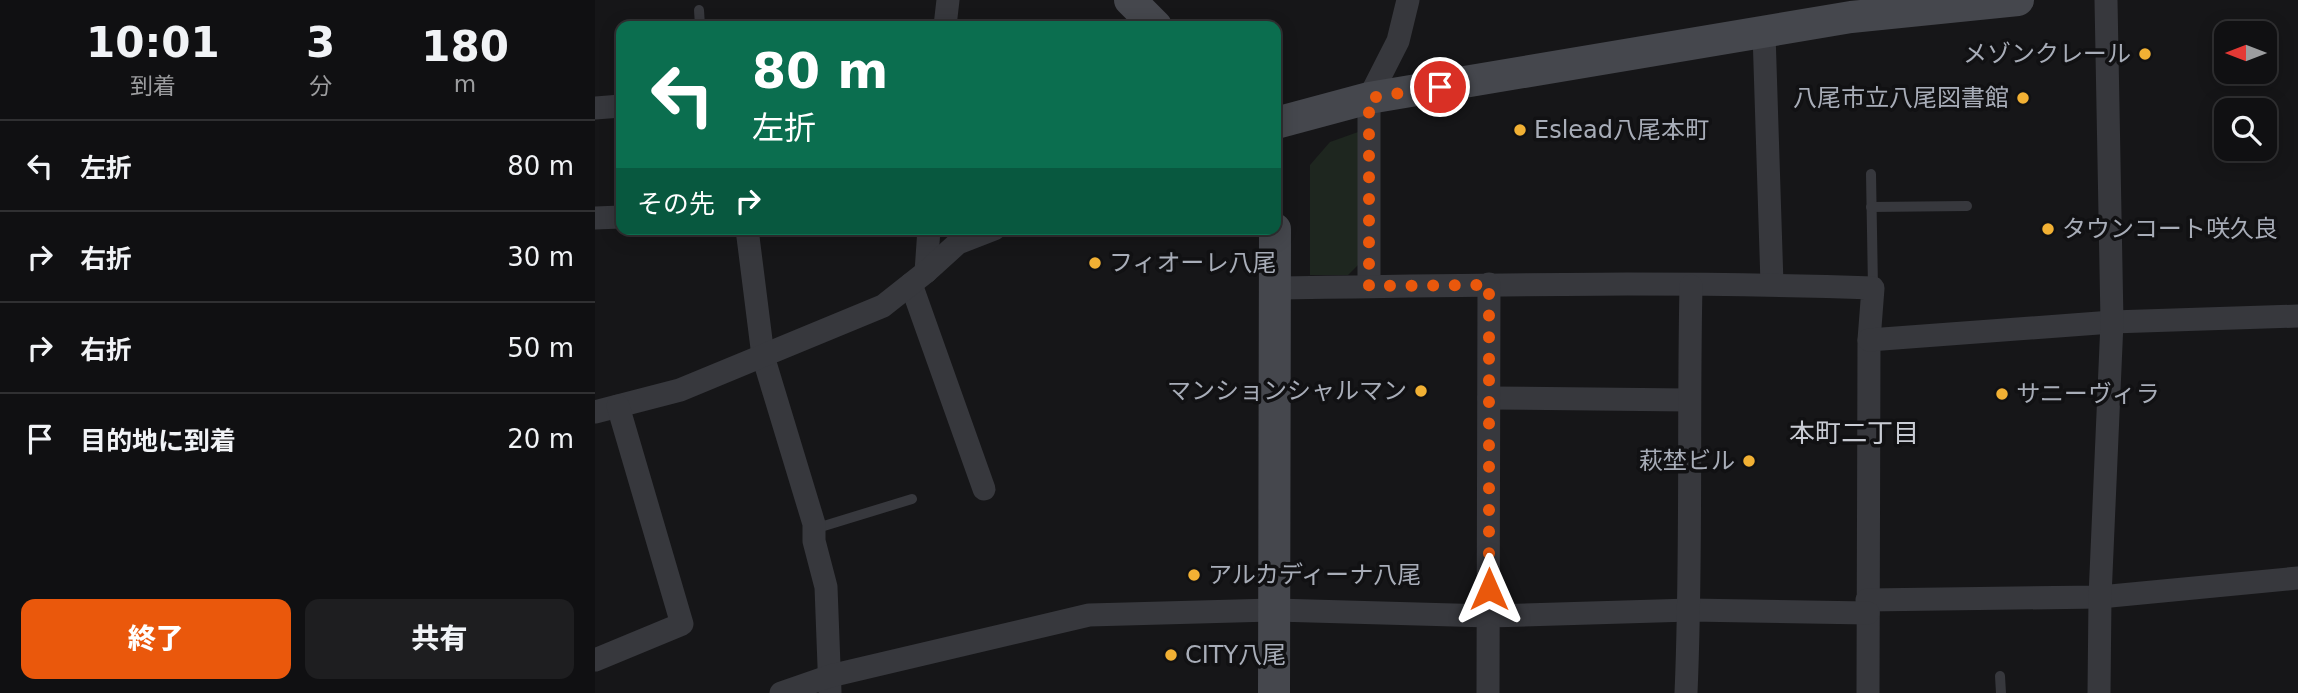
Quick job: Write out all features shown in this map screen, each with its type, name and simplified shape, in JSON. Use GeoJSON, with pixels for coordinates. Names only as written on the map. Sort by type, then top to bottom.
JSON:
{"type":"FeatureCollection","features":[{"type":"Feature","properties":{"kind":"street"},"geometry":{"type":"LineString","coordinates":[[946,21],[948,0]]}},
{"type":"Feature","properties":{"kind":"street"},"geometry":{"type":"LineString","coordinates":[[1130,0],[1151,21]]}},
{"type":"Feature","properties":{"kind":"street"},"geometry":{"type":"LineString","coordinates":[[1369,286],[1369,98],[1398,41],[1408,0]]}},
{"type":"Feature","properties":{"kind":"street"},"geometry":{"type":"LineString","coordinates":[[1281,122],[1369,98],[1851,17],[2018,0]]}},
{"type":"Feature","properties":{"kind":"street"},"geometry":{"type":"LineString","coordinates":[[2099,693],[2100,597],[2112,322],[2106,0]]}},
{"type":"Feature","properties":{"kind":"street"},"geometry":{"type":"LineString","coordinates":[[1764,33],[1772,285]]}},
{"type":"Feature","properties":{"kind":"street"},"geometry":{"type":"LineString","coordinates":[[595,108],[616,106]]}},
{"type":"Feature","properties":{"kind":"street"},"geometry":{"type":"LineString","coordinates":[[595,218],[616,217]]}},
{"type":"Feature","properties":{"kind":"street"},"geometry":{"type":"LineString","coordinates":[[748,235],[763,356],[814,529],[814,541],[826,587],[830,685]]}},
{"type":"Feature","properties":{"kind":"street"},"geometry":{"type":"LineString","coordinates":[[928,235],[918,278],[984,489]]}},
{"type":"Feature","properties":{"kind":"street"},"geometry":{"type":"LineString","coordinates":[[595,412],[680,390],[883,306],[958,243],[978,235]]}},
{"type":"Feature","properties":{"kind":"street"},"geometry":{"type":"LineString","coordinates":[[1274,693],[1275,235]]}},
{"type":"Feature","properties":{"kind":"street"},"geometry":{"type":"LineString","coordinates":[[1488,693],[1489,285]]}},
{"type":"Feature","properties":{"kind":"street"},"geometry":{"type":"LineString","coordinates":[[1276,288],[1489,285],[1772,285],[1873,288],[1869,340],[1868,693]]}},
{"type":"Feature","properties":{"kind":"street"},"geometry":{"type":"LineString","coordinates":[[1686,693],[1690,610],[1688,400],[1691,286]]}},
{"type":"Feature","properties":{"kind":"street"},"geometry":{"type":"LineString","coordinates":[[1869,340],[2112,322],[2298,316]]}},
{"type":"Feature","properties":{"kind":"street"},"geometry":{"type":"LineString","coordinates":[[1489,398],[1688,400]]}},
{"type":"Feature","properties":{"kind":"street"},"geometry":{"type":"LineString","coordinates":[[595,660],[682,624],[618,406]]}},
{"type":"Feature","properties":{"kind":"street"},"geometry":{"type":"LineString","coordinates":[[781,693],[830,685],[1089,615],[1276,610],[1489,616],[1867,606],[2100,597],[2298,578]]}},
{"type":"Feature","properties":{"kind":"lane"},"geometry":{"type":"LineString","coordinates":[[699,10],[700,21]]}},
{"type":"Feature","properties":{"kind":"lane"},"geometry":{"type":"LineString","coordinates":[[1871,174],[1873,288]]}},
{"type":"Feature","properties":{"kind":"lane"},"geometry":{"type":"LineString","coordinates":[[1871,207],[1967,206]]}},
{"type":"Feature","properties":{"kind":"lane"},"geometry":{"type":"LineString","coordinates":[[814,529],[912,499]]}},
{"type":"Feature","properties":{"kind":"lane"},"geometry":{"type":"LineString","coordinates":[[2000,676],[2001,693]]}},
{"type":"Feature","properties":{"kind":"shaded area"},"geometry":{"type":"Polygon","coordinates":[[[1358,132],[1358,265],[1348,275],[1310,275],[1310,165],[1330,142],[1358,132]]]}},
{"type":"Feature","properties":{"kind":"place","name":"メゾンクレール"},"geometry":{"type":"Point","coordinates":[2145,54]}},
{"type":"Feature","properties":{"kind":"place","name":"八尾市立八尾図書館"},"geometry":{"type":"Point","coordinates":[2023,98]}},
{"type":"Feature","properties":{"kind":"place","name":"Eslead八尾本町"},"geometry":{"type":"Point","coordinates":[1520,130]}},
{"type":"Feature","properties":{"kind":"place","name":"タウンコート咲久良"},"geometry":{"type":"Point","coordinates":[2048,229]}},
{"type":"Feature","properties":{"kind":"place","name":"フィオーレ八尾"},"geometry":{"type":"Point","coordinates":[1095,263]}},
{"type":"Feature","properties":{"kind":"place","name":"マンションシャルマン"},"geometry":{"type":"Point","coordinates":[1421,391]}},
{"type":"Feature","properties":{"kind":"place","name":"サニーヴィラ"},"geometry":{"type":"Point","coordinates":[2002,394]}},
{"type":"Feature","properties":{"kind":"place","name":"萩埜ビル"},"geometry":{"type":"Point","coordinates":[1749,461]}},
{"type":"Feature","properties":{"kind":"place","name":"アルカディーナ八尾"},"geometry":{"type":"Point","coordinates":[1194,575]}},
{"type":"Feature","properties":{"kind":"place","name":"CITY八尾"},"geometry":{"type":"Point","coordinates":[1171,655]}},
{"type":"Feature","properties":{"kind":"district","name":"本町二丁目"},"geometry":{"type":"Point","coordinates":[1854,433]}},
{"type":"Feature","properties":{"kind":"route"},"geometry":{"type":"LineString","coordinates":[[1440,87],[1369,98],[1369,286],[1489,285],[1489,589]]}}]}
